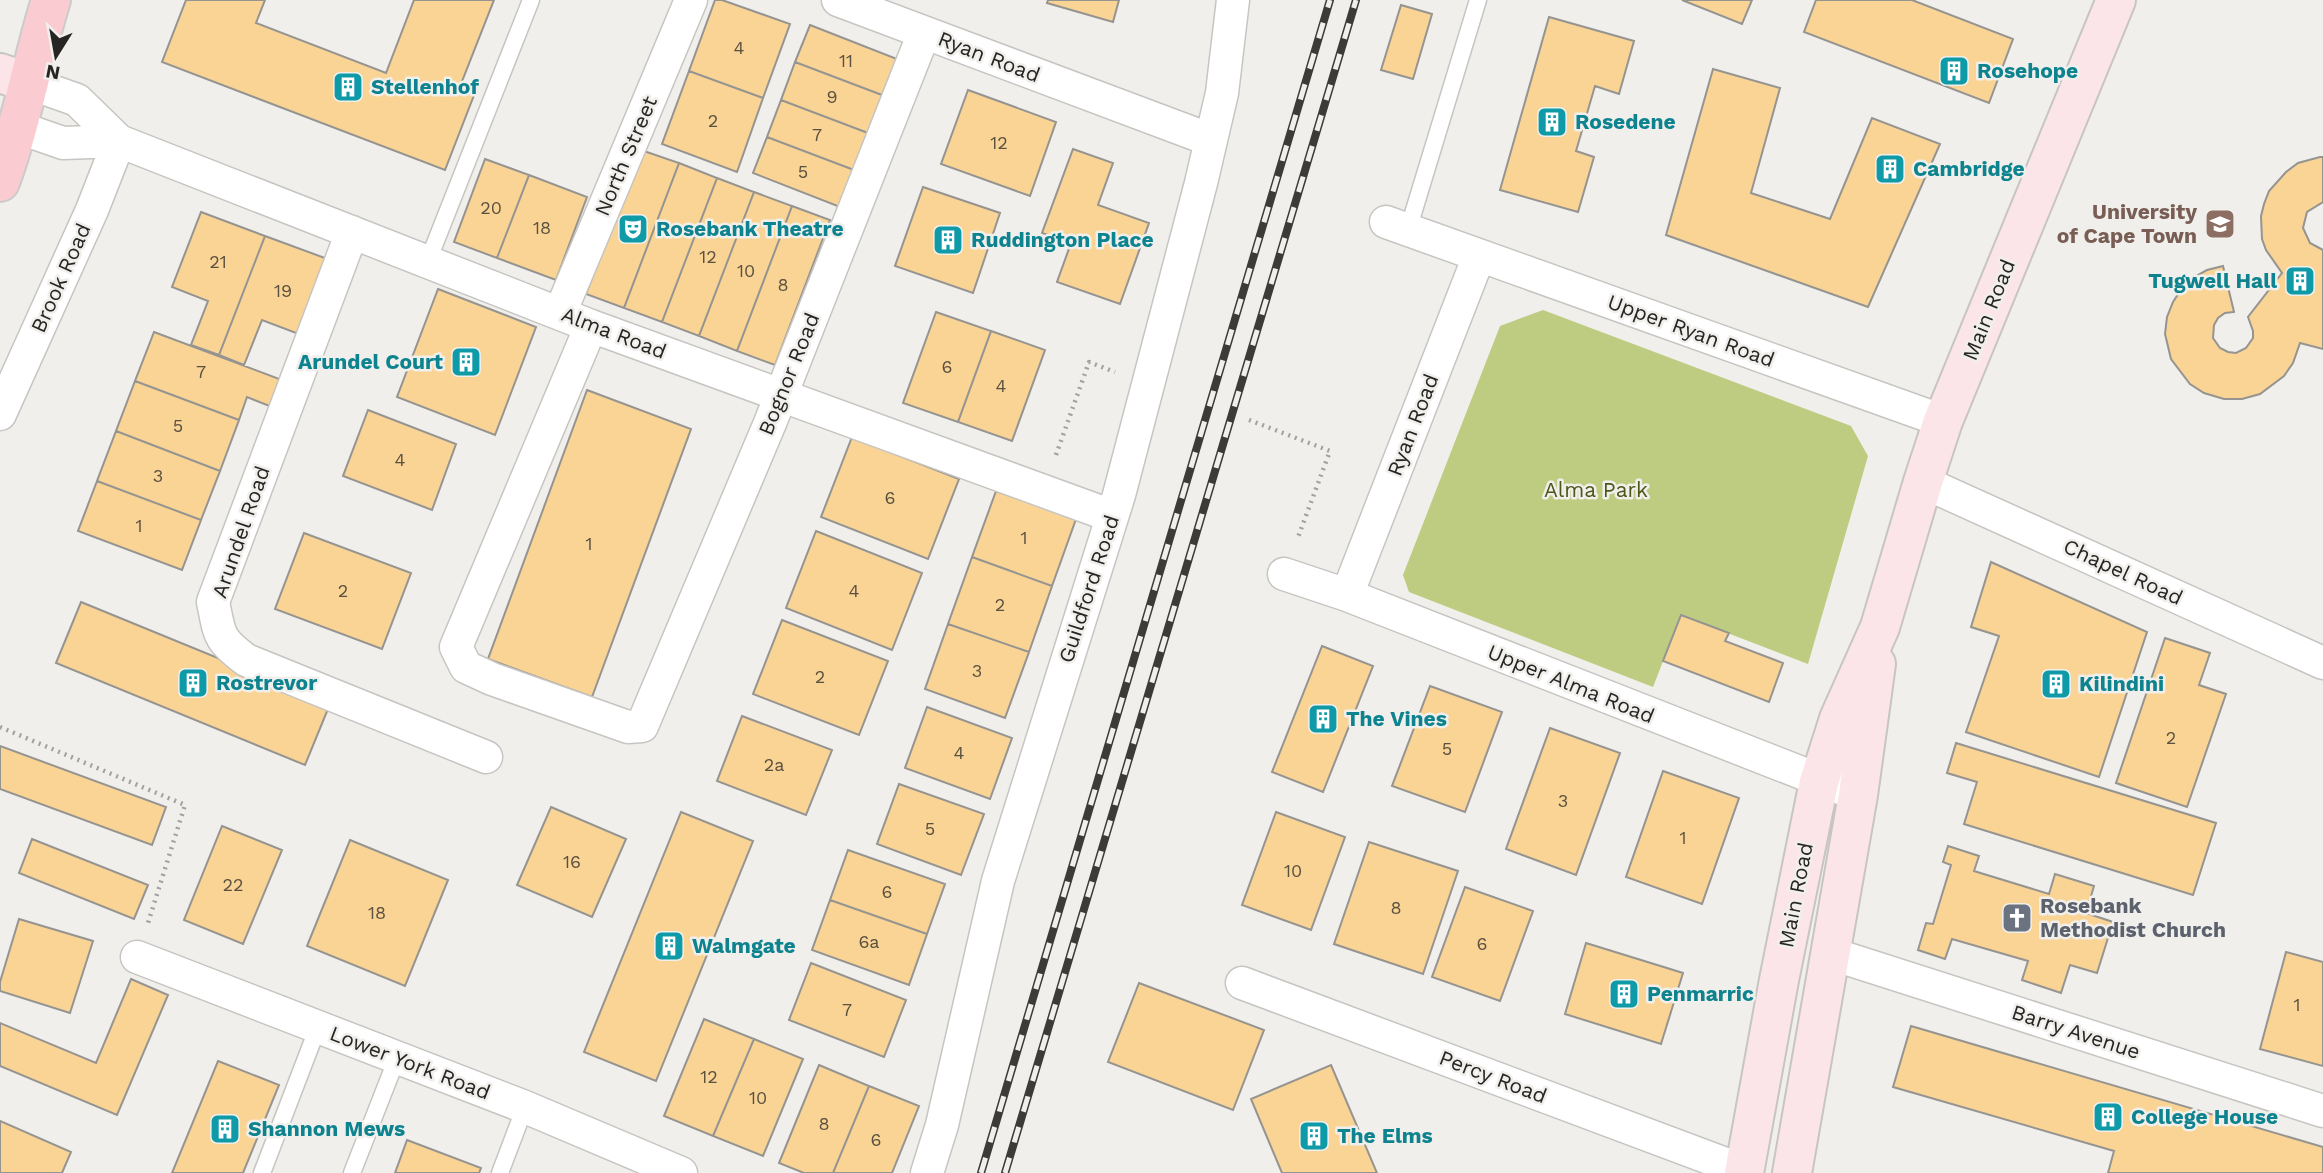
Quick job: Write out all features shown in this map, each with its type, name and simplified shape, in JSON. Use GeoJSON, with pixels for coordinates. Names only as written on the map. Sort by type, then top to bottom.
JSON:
{"type":"FeatureCollection","features":[{"type":"Feature","properties":{"kind":"main road"},"geometry":{"type":"LineString","coordinates":[[0,182],[15,78],[36,47],[51,0]]}},
{"type":"Feature","properties":{"kind":"main road","name":"Main Road"},"geometry":{"type":"LineString","coordinates":[[1744,1172],[1819,782],[1839,719],[1880,627],[1943,421],[2116,0]]}},
{"type":"Feature","properties":{"kind":"main road","name":"Main Road"},"geometry":{"type":"LineString","coordinates":[[1792,1173],[1858,795],[1880,627]]}},
{"type":"Feature","properties":{"kind":"street","name":"North Street"},"geometry":{"type":"LineString","coordinates":[[560,313],[691,0]]}},
{"type":"Feature","properties":{"kind":"street"},"geometry":{"type":"LineString","coordinates":[[838,0],[924,33]]}},
{"type":"Feature","properties":{"kind":"street","name":"Guildford Road"},"geometry":{"type":"LineString","coordinates":[[927,1173],[942,1125],[998,881],[1112,516],[1211,140],[1222,93],[1233,0]]}},
{"type":"Feature","properties":{"kind":"street","name":"Ryan Road"},"geometry":{"type":"LineString","coordinates":[[924,33],[1211,140]]}},
{"type":"Feature","properties":{"kind":"street","name":"Bognor Road"},"geometry":{"type":"LineString","coordinates":[[591,326],[456,647],[466,667],[492,680],[628,727],[642,726],[781,394],[924,33]]}},
{"type":"Feature","properties":{"kind":"street","name":"Alma Road"},"geometry":{"type":"LineString","coordinates":[[15,78],[77,100],[119,141],[591,326],[1112,516]]}},
{"type":"Feature","properties":{"kind":"street","name":"Alma Road"},"geometry":{"type":"LineString","coordinates":[[9,124],[63,143],[119,141]]}},
{"type":"Feature","properties":{"kind":"street","name":"Brook Road"},"geometry":{"type":"LineString","coordinates":[[0,414],[92,210],[119,141]]}},
{"type":"Feature","properties":{"kind":"street","name":"Upper Ryan Road"},"geometry":{"type":"LineString","coordinates":[[1397,226],[1943,421]]}},
{"type":"Feature","properties":{"kind":"street","name":"Arundel Road"},"geometry":{"type":"LineString","coordinates":[[352,232],[217,591],[214,602],[218,625],[224,644],[246,660],[486,757]]}},
{"type":"Feature","properties":{"kind":"street","name":"Ryan Road"},"geometry":{"type":"LineString","coordinates":[[1347,595],[1479,256]]}},
{"type":"Feature","properties":{"kind":"street","name":"Chapel Road"},"geometry":{"type":"LineString","coordinates":[[1923,482],[2323,663]]}},
{"type":"Feature","properties":{"kind":"street","name":"Upper Alma Road"},"geometry":{"type":"LineString","coordinates":[[1284,574],[1347,595],[1819,782],[1858,795]]}},
{"type":"Feature","properties":{"kind":"street","name":"Barry Avenue"},"geometry":{"type":"LineString","coordinates":[[1829,953],[2323,1111]]}},
{"type":"Feature","properties":{"kind":"street","name":"Lower York Road"},"geometry":{"type":"LineString","coordinates":[[138,957],[525,1107],[681,1173]]}},
{"type":"Feature","properties":{"kind":"street","name":"Percy Road"},"geometry":{"type":"LineString","coordinates":[[1242,983],[1744,1172]]}},
{"type":"Feature","properties":{"kind":"lane"},"geometry":{"type":"LineString","coordinates":[[428,261],[531,0]]}},
{"type":"Feature","properties":{"kind":"lane"},"geometry":{"type":"LineString","coordinates":[[1397,226],[1478,0]]}},
{"type":"Feature","properties":{"kind":"lane"},"geometry":{"type":"LineString","coordinates":[[262,1173],[317,1027]]}},
{"type":"Feature","properties":{"kind":"lane"},"geometry":{"type":"LineString","coordinates":[[352,1173],[397,1058]]}},
{"type":"Feature","properties":{"kind":"lane"},"geometry":{"type":"LineString","coordinates":[[500,1173],[525,1107]]}},
{"type":"Feature","properties":{"kind":"path"},"geometry":{"type":"LineString","coordinates":[[1043,490],[1089,362],[1116,373]]}},
{"type":"Feature","properties":{"kind":"path"},"geometry":{"type":"LineString","coordinates":[[1249,420],[1330,451],[1284,574]]}},
{"type":"Feature","properties":{"kind":"path"},"geometry":{"type":"LineString","coordinates":[[0,727],[185,805],[138,957]]}},
{"type":"Feature","properties":{"kind":"green space","name":"Alma Park"},"geometry":{"type":"Polygon","coordinates":[[[1543,310],[1851,426],[1868,456],[1808,664],[1681,615],[1653,687],[1409,592],[1403,575],[1500,326],[1543,310]]]}},
{"type":"Feature","properties":{"kind":"building","name":"Stellenhof"},"geometry":{"type":"Polygon","coordinates":[[[186,0],[265,0],[256,23],[386,73],[414,0],[494,0],[461,84],[476,90],[445,170],[162,62],[186,0]]]}},
{"type":"Feature","properties":{"kind":"building"},"geometry":{"type":"Polygon","coordinates":[[[715,0],[722,0],[790,24],[763,98],[689,71],[715,0]]]}},
{"type":"Feature","properties":{"kind":"building"},"geometry":{"type":"Polygon","coordinates":[[[1048,0],[1119,0],[1113,22],[1047,3],[1048,0]]]}},
{"type":"Feature","properties":{"kind":"building"},"geometry":{"type":"Polygon","coordinates":[[[1682,0],[1752,0],[1742,24],[1682,0]]]}},
{"type":"Feature","properties":{"kind":"building","name":"Rosehope"},"geometry":{"type":"Polygon","coordinates":[[[1816,0],[1912,0],[2013,39],[1989,103],[1804,32],[1816,0]]]}},
{"type":"Feature","properties":{"kind":"building"},"geometry":{"type":"Polygon","coordinates":[[[1401,5],[1432,14],[1413,79],[1381,70],[1401,5]]]}},
{"type":"Feature","properties":{"kind":"building","name":"Rosedene"},"geometry":{"type":"Polygon","coordinates":[[[1549,17],[1634,41],[1619,94],[1595,86],[1576,151],[1594,157],[1578,212],[1500,190],[1549,17]]]}},
{"type":"Feature","properties":{"kind":"building"},"geometry":{"type":"Polygon","coordinates":[[[810,25],[897,59],[882,95],[795,62],[810,25]]]}},
{"type":"Feature","properties":{"kind":"building"},"geometry":{"type":"Polygon","coordinates":[[[795,62],[882,95],[868,133],[781,100],[795,62]]]}},
{"type":"Feature","properties":{"kind":"building","name":"Cambridge"},"geometry":{"type":"Polygon","coordinates":[[[1713,69],[1780,88],[1751,193],[1830,219],[1872,118],[1940,144],[1868,307],[1666,235],[1713,69]]]}},
{"type":"Feature","properties":{"kind":"building"},"geometry":{"type":"Polygon","coordinates":[[[689,71],[763,98],[737,172],[662,144],[689,71]]]}},
{"type":"Feature","properties":{"kind":"building"},"geometry":{"type":"Polygon","coordinates":[[[968,90],[1056,122],[1030,196],[941,164],[968,90]]]}},
{"type":"Feature","properties":{"kind":"building"},"geometry":{"type":"Polygon","coordinates":[[[781,100],[868,133],[854,170],[767,137],[781,100]]]}},
{"type":"Feature","properties":{"kind":"building"},"geometry":{"type":"Polygon","coordinates":[[[767,137],[854,170],[840,207],[753,173],[767,137]]]}},
{"type":"Feature","properties":{"kind":"building"},"geometry":{"type":"Polygon","coordinates":[[[1073,149],[1113,163],[1098,205],[1149,223],[1120,304],[1057,282],[1071,243],[1042,233],[1073,149]]]}},
{"type":"Feature","properties":{"kind":"building","name":"Rosebank Theatre"},"geometry":{"type":"Polygon","coordinates":[[[641,150],[679,163],[624,308],[586,294],[641,150]]]}},
{"type":"Feature","properties":{"kind":"building","name":"Tugwell Hall"},"geometry":{"type":"Polygon","coordinates":[[[2323,157],[2323,202],[2307,212],[2303,228],[2310,243],[2323,250],[2323,349],[2300,343],[2293,363],[2284,376],[2260,394],[2242,399],[2224,399],[2204,393],[2190,384],[2171,359],[2165,334],[2167,317],[2173,302],[2184,285],[2196,276],[2223,266],[2234,312],[2225,313],[2218,318],[2214,325],[2213,338],[2220,348],[2228,352],[2236,353],[2246,348],[2253,338],[2248,317],[2282,273],[2266,250],[2262,239],[2261,216],[2269,191],[2298,163],[2323,157]]]}},
{"type":"Feature","properties":{"kind":"building"},"geometry":{"type":"Polygon","coordinates":[[[485,159],[529,175],[497,258],[454,242],[485,159]]]}},
{"type":"Feature","properties":{"kind":"building"},"geometry":{"type":"Polygon","coordinates":[[[679,163],[717,178],[662,322],[624,308],[679,163]]]}},
{"type":"Feature","properties":{"kind":"building"},"geometry":{"type":"Polygon","coordinates":[[[529,175],[587,197],[556,280],[497,258],[529,175]]]}},
{"type":"Feature","properties":{"kind":"building"},"geometry":{"type":"Polygon","coordinates":[[[717,178],[754,192],[699,336],[662,322],[717,178]]]}},
{"type":"Feature","properties":{"kind":"building","name":"Ruddington Place"},"geometry":{"type":"Polygon","coordinates":[[[923,187],[1000,213],[973,293],[895,266],[923,187]]]}},
{"type":"Feature","properties":{"kind":"building"},"geometry":{"type":"Polygon","coordinates":[[[754,192],[792,206],[737,351],[699,336],[754,192]]]}},
{"type":"Feature","properties":{"kind":"building"},"geometry":{"type":"Polygon","coordinates":[[[792,206],[830,220],[775,365],[737,351],[792,206]]]}},
{"type":"Feature","properties":{"kind":"building"},"geometry":{"type":"Polygon","coordinates":[[[201,212],[265,236],[219,355],[191,345],[208,301],[172,287],[201,212]]]}},
{"type":"Feature","properties":{"kind":"building"},"geometry":{"type":"Polygon","coordinates":[[[265,236],[333,261],[304,336],[262,320],[244,365],[219,355],[265,236]]]}},
{"type":"Feature","properties":{"kind":"building","name":"Arundel Court"},"geometry":{"type":"Polygon","coordinates":[[[438,289],[536,327],[495,435],[397,397],[438,289]]]}},
{"type":"Feature","properties":{"kind":"building"},"geometry":{"type":"Polygon","coordinates":[[[936,312],[991,331],[958,422],[903,403],[936,312]]]}},
{"type":"Feature","properties":{"kind":"building"},"geometry":{"type":"Polygon","coordinates":[[[991,331],[1045,350],[1012,441],[958,422],[991,331]]]}},
{"type":"Feature","properties":{"kind":"building"},"geometry":{"type":"Polygon","coordinates":[[[154,332],[282,380],[272,407],[247,397],[239,420],[135,381],[154,332]]]}},
{"type":"Feature","properties":{"kind":"building"},"geometry":{"type":"Polygon","coordinates":[[[135,381],[239,420],[220,471],[116,431],[135,381]]]}},
{"type":"Feature","properties":{"kind":"building"},"geometry":{"type":"Polygon","coordinates":[[[587,390],[691,429],[592,697],[488,659],[587,390]]]}},
{"type":"Feature","properties":{"kind":"building"},"geometry":{"type":"Polygon","coordinates":[[[368,410],[456,444],[432,510],[343,476],[368,410]]]}},
{"type":"Feature","properties":{"kind":"building"},"geometry":{"type":"Polygon","coordinates":[[[116,431],[220,471],[201,520],[97,481],[116,431]]]}},
{"type":"Feature","properties":{"kind":"building"},"geometry":{"type":"Polygon","coordinates":[[[852,437],[959,479],[928,559],[821,517],[852,437]]]}},
{"type":"Feature","properties":{"kind":"building"},"geometry":{"type":"Polygon","coordinates":[[[97,481],[201,520],[182,570],[78,531],[97,481]]]}},
{"type":"Feature","properties":{"kind":"building"},"geometry":{"type":"Polygon","coordinates":[[[996,491],[1076,519],[1052,586],[972,557],[996,491]]]}},
{"type":"Feature","properties":{"kind":"building"},"geometry":{"type":"Polygon","coordinates":[[[816,531],[922,573],[892,650],[786,608],[816,531]]]}},
{"type":"Feature","properties":{"kind":"building"},"geometry":{"type":"Polygon","coordinates":[[[304,533],[411,573],[382,649],[275,609],[304,533]]]}},
{"type":"Feature","properties":{"kind":"building"},"geometry":{"type":"Polygon","coordinates":[[[972,557],[1052,586],[1029,652],[948,624],[972,557]]]}},
{"type":"Feature","properties":{"kind":"building","name":"Kilindini"},"geometry":{"type":"Polygon","coordinates":[[[1991,562],[2147,632],[2099,777],[1966,732],[1999,636],[1971,627],[1991,562]]]}},
{"type":"Feature","properties":{"kind":"building","name":"Rostrevor"},"geometry":{"type":"Polygon","coordinates":[[[81,602],[330,704],[305,765],[56,663],[81,602]]]}},
{"type":"Feature","properties":{"kind":"building"},"geometry":{"type":"Polygon","coordinates":[[[1681,615],[1729,633],[1725,641],[1783,663],[1769,702],[1663,661],[1681,615]]]}},
{"type":"Feature","properties":{"kind":"building"},"geometry":{"type":"Polygon","coordinates":[[[782,620],[888,661],[859,735],[753,694],[782,620]]]}},
{"type":"Feature","properties":{"kind":"building"},"geometry":{"type":"Polygon","coordinates":[[[948,624],[1029,652],[1005,718],[925,689],[948,624]]]}},
{"type":"Feature","properties":{"kind":"building"},"geometry":{"type":"Polygon","coordinates":[[[2165,638],[2210,653],[2199,685],[2226,694],[2187,807],[2116,783],[2165,638]]]}},
{"type":"Feature","properties":{"kind":"building","name":"The Vines"},"geometry":{"type":"Polygon","coordinates":[[[1322,646],[1373,666],[1323,792],[1272,772],[1322,646]]]}},
{"type":"Feature","properties":{"kind":"building"},"geometry":{"type":"Polygon","coordinates":[[[1430,686],[1502,712],[1465,812],[1392,786],[1430,686]]]}},
{"type":"Feature","properties":{"kind":"building"},"geometry":{"type":"Polygon","coordinates":[[[927,707],[1012,738],[990,799],[905,768],[927,707]]]}},
{"type":"Feature","properties":{"kind":"building"},"geometry":{"type":"Polygon","coordinates":[[[742,716],[832,750],[806,815],[717,781],[742,716]]]}},
{"type":"Feature","properties":{"kind":"building"},"geometry":{"type":"Polygon","coordinates":[[[1550,728],[1620,753],[1576,875],[1506,849],[1550,728]]]}},
{"type":"Feature","properties":{"kind":"building"},"geometry":{"type":"Polygon","coordinates":[[[1956,743],[2216,823],[2193,895],[1964,824],[1977,782],[1947,773],[1956,743]]]}},
{"type":"Feature","properties":{"kind":"building"},"geometry":{"type":"Polygon","coordinates":[[[0,746],[166,807],[152,845],[0,789],[0,746]]]}},
{"type":"Feature","properties":{"kind":"building"},"geometry":{"type":"Polygon","coordinates":[[[1663,771],[1739,798],[1702,904],[1626,877],[1663,771]]]}},
{"type":"Feature","properties":{"kind":"building"},"geometry":{"type":"Polygon","coordinates":[[[899,784],[984,814],[961,875],[877,844],[899,784]]]}},
{"type":"Feature","properties":{"kind":"building"},"geometry":{"type":"Polygon","coordinates":[[[551,807],[626,839],[592,917],[517,885],[551,807]]]}},
{"type":"Feature","properties":{"kind":"building","name":"Walmgate"},"geometry":{"type":"Polygon","coordinates":[[[681,812],[753,841],[656,1081],[584,1052],[681,812]]]}},
{"type":"Feature","properties":{"kind":"building"},"geometry":{"type":"Polygon","coordinates":[[[1276,812],[1345,837],[1311,930],[1242,905],[1276,812]]]}},
{"type":"Feature","properties":{"kind":"building"},"geometry":{"type":"Polygon","coordinates":[[[222,826],[282,850],[243,944],[184,920],[222,826]]]}},
{"type":"Feature","properties":{"kind":"building"},"geometry":{"type":"Polygon","coordinates":[[[32,839],[148,885],[134,919],[19,873],[32,839]]]}},
{"type":"Feature","properties":{"kind":"building"},"geometry":{"type":"Polygon","coordinates":[[[350,840],[448,880],[405,986],[307,946],[350,840]]]}},
{"type":"Feature","properties":{"kind":"building"},"geometry":{"type":"Polygon","coordinates":[[[1369,842],[1458,871],[1423,974],[1334,944],[1369,842]]]}},
{"type":"Feature","properties":{"kind":"building","name":"Rosebank Methodist Church"},"geometry":{"type":"Polygon","coordinates":[[[1948,846],[1979,856],[1974,871],[2049,894],[2055,874],[2094,886],[2086,913],[2113,922],[2097,973],[2070,965],[2061,993],[2022,980],[2028,961],[1952,939],[1945,959],[1918,950],[1926,923],[1933,924],[1951,865],[1943,862],[1948,846]]]}},
{"type":"Feature","properties":{"kind":"building"},"geometry":{"type":"Polygon","coordinates":[[[848,850],[945,884],[927,934],[830,900],[848,850]]]}},
{"type":"Feature","properties":{"kind":"building"},"geometry":{"type":"Polygon","coordinates":[[[1465,887],[1533,911],[1500,1001],[1432,977],[1465,887]]]}},
{"type":"Feature","properties":{"kind":"building"},"geometry":{"type":"Polygon","coordinates":[[[830,900],[927,934],[909,985],[812,950],[830,900]]]}},
{"type":"Feature","properties":{"kind":"building"},"geometry":{"type":"Polygon","coordinates":[[[19,919],[93,941],[70,1013],[0,991],[0,982],[19,919]]]}},
{"type":"Feature","properties":{"kind":"building","name":"Penmarric"},"geometry":{"type":"Polygon","coordinates":[[[1586,943],[1683,973],[1661,1044],[1565,1014],[1586,943]]]}},
{"type":"Feature","properties":{"kind":"building"},"geometry":{"type":"Polygon","coordinates":[[[2286,952],[2323,962],[2323,1066],[2260,1049],[2286,952]]]}},
{"type":"Feature","properties":{"kind":"building"},"geometry":{"type":"Polygon","coordinates":[[[811,963],[906,1000],[884,1057],[789,1020],[811,963]]]}},
{"type":"Feature","properties":{"kind":"building"},"geometry":{"type":"Polygon","coordinates":[[[131,979],[168,995],[117,1115],[0,1066],[0,1023],[96,1063],[131,979]]]}},
{"type":"Feature","properties":{"kind":"building"},"geometry":{"type":"Polygon","coordinates":[[[1139,983],[1264,1030],[1233,1110],[1108,1062],[1139,983]]]}},
{"type":"Feature","properties":{"kind":"building"},"geometry":{"type":"Polygon","coordinates":[[[704,1019],[754,1039],[713,1136],[664,1116],[704,1019]]]}},
{"type":"Feature","properties":{"kind":"building","name":"College House"},"geometry":{"type":"Polygon","coordinates":[[[1911,1026],[2323,1147],[2323,1173],[2108,1173],[2114,1151],[1893,1087],[1911,1026]]]}},
{"type":"Feature","properties":{"kind":"building"},"geometry":{"type":"Polygon","coordinates":[[[754,1039],[803,1059],[763,1156],[713,1136],[754,1039]]]}},
{"type":"Feature","properties":{"kind":"building","name":"Shannon Mews"},"geometry":{"type":"Polygon","coordinates":[[[218,1061],[279,1085],[243,1173],[172,1173],[218,1061]]]}},
{"type":"Feature","properties":{"kind":"building"},"geometry":{"type":"Polygon","coordinates":[[[819,1065],[869,1086],[833,1173],[804,1173],[779,1163],[819,1065]]]}},
{"type":"Feature","properties":{"kind":"building","name":"The Elms"},"geometry":{"type":"Polygon","coordinates":[[[1331,1065],[1377,1173],[1282,1173],[1251,1099],[1331,1065]]]}},
{"type":"Feature","properties":{"kind":"building"},"geometry":{"type":"Polygon","coordinates":[[[869,1086],[919,1106],[892,1173],[833,1173],[869,1086]]]}},
{"type":"Feature","properties":{"kind":"building"},"geometry":{"type":"Polygon","coordinates":[[[0,1121],[71,1152],[62,1173],[0,1173],[0,1121]]]}},
{"type":"Feature","properties":{"kind":"building"},"geometry":{"type":"Polygon","coordinates":[[[407,1140],[481,1168],[479,1173],[395,1173],[407,1140]]]}},
{"type":"Feature","properties":{"kind":"railway"},"geometry":{"type":"LineString","coordinates":[[981,1173],[1330,0]]}},
{"type":"Feature","properties":{"kind":"railway"},"geometry":{"type":"LineString","coordinates":[[1005,1173],[1356,0]]}},
{"type":"Feature","properties":{"kind":"place","name":"Rosehope"},"geometry":{"type":"Point","coordinates":[1954,71]}},
{"type":"Feature","properties":{"kind":"place","name":"Stellenhof"},"geometry":{"type":"Point","coordinates":[348,87]}},
{"type":"Feature","properties":{"kind":"place","name":"Rosedene"},"geometry":{"type":"Point","coordinates":[1552,122]}},
{"type":"Feature","properties":{"kind":"place","name":"Cambridge"},"geometry":{"type":"Point","coordinates":[1890,169]}},
{"type":"Feature","properties":{"kind":"place","name":"University of Cape Town"},"geometry":{"type":"Point","coordinates":[2220,224]}},
{"type":"Feature","properties":{"kind":"place","name":"Rosebank Theatre"},"geometry":{"type":"Point","coordinates":[633,229]}},
{"type":"Feature","properties":{"kind":"place","name":"Ruddington Place"},"geometry":{"type":"Point","coordinates":[948,240]}},
{"type":"Feature","properties":{"kind":"place","name":"Tugwell Hall"},"geometry":{"type":"Point","coordinates":[2300,281]}},
{"type":"Feature","properties":{"kind":"place","name":"Arundel Court"},"geometry":{"type":"Point","coordinates":[466,362]}},
{"type":"Feature","properties":{"kind":"place","name":"Rostrevor"},"geometry":{"type":"Point","coordinates":[193,683]}},
{"type":"Feature","properties":{"kind":"place","name":"Kilindini"},"geometry":{"type":"Point","coordinates":[2056,684]}},
{"type":"Feature","properties":{"kind":"place","name":"The Vines"},"geometry":{"type":"Point","coordinates":[1323,719]}},
{"type":"Feature","properties":{"kind":"place","name":"Rosebank Methodist Church"},"geometry":{"type":"Point","coordinates":[2017,918]}},
{"type":"Feature","properties":{"kind":"place","name":"Walmgate"},"geometry":{"type":"Point","coordinates":[669,946]}},
{"type":"Feature","properties":{"kind":"place","name":"Penmarric"},"geometry":{"type":"Point","coordinates":[1624,994]}},
{"type":"Feature","properties":{"kind":"place","name":"College House"},"geometry":{"type":"Point","coordinates":[2108,1117]}},
{"type":"Feature","properties":{"kind":"place","name":"Shannon Mews"},"geometry":{"type":"Point","coordinates":[225,1129]}},
{"type":"Feature","properties":{"kind":"place","name":"The Elms"},"geometry":{"type":"Point","coordinates":[1314,1136]}}]}
